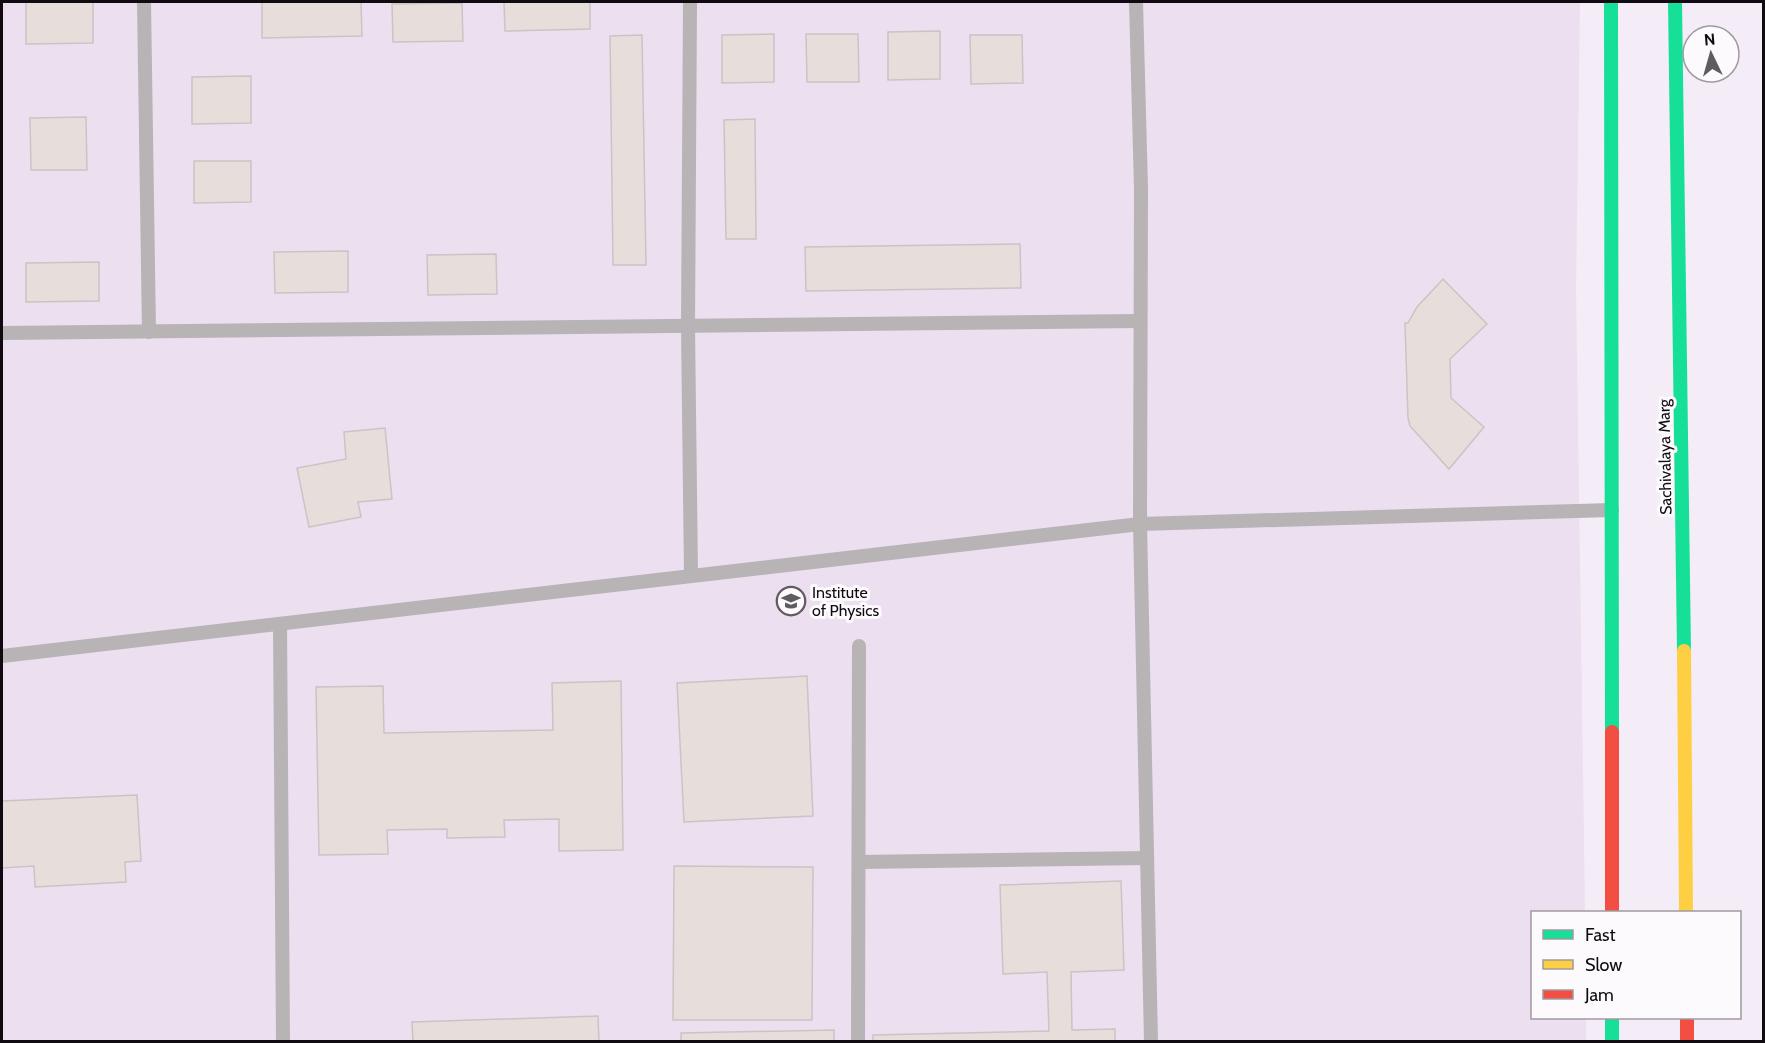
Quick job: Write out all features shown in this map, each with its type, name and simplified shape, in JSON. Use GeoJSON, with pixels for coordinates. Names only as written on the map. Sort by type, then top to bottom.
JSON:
{"type":"FeatureCollection","features":[{"type":"Feature","properties":{"kind":"main road"},"geometry":{"type":"LineString","coordinates":[[1611,2],[1612,911]]}},
{"type":"Feature","properties":{"kind":"main road","name":"Sachivalaya Marg"},"geometry":{"type":"LineString","coordinates":[[1675,2],[1686,911]]}},
{"type":"Feature","properties":{"kind":"main road"},"geometry":{"type":"LineString","coordinates":[[1612,1019],[1612,1041]]}},
{"type":"Feature","properties":{"kind":"main road"},"geometry":{"type":"LineString","coordinates":[[1687,1019],[1687,1041]]}},
{"type":"Feature","properties":{"kind":"lane"},"geometry":{"type":"LineString","coordinates":[[144,2],[149,332]]}},
{"type":"Feature","properties":{"kind":"lane"},"geometry":{"type":"LineString","coordinates":[[690,2],[688,327],[691,575]]}},
{"type":"Feature","properties":{"kind":"lane"},"geometry":{"type":"LineString","coordinates":[[1136,2],[1138,7],[1141,189],[1140,524],[1151,1041]]}},
{"type":"Feature","properties":{"kind":"lane"},"geometry":{"type":"LineString","coordinates":[[2,333],[1140,321]]}},
{"type":"Feature","properties":{"kind":"lane"},"geometry":{"type":"LineString","coordinates":[[2,656],[1140,524],[1612,510]]}},
{"type":"Feature","properties":{"kind":"lane"},"geometry":{"type":"LineString","coordinates":[[280,624],[284,1041]]}},
{"type":"Feature","properties":{"kind":"lane"},"geometry":{"type":"LineString","coordinates":[[858,1041],[859,646]]}},
{"type":"Feature","properties":{"kind":"lane"},"geometry":{"type":"LineString","coordinates":[[859,862],[1147,858]]}},
{"type":"Feature","properties":{"kind":"shaded area","name":"Institute of Physics"},"geometry":{"type":"Polygon","coordinates":[[[2,2],[1580,2],[1576,289],[1585,911],[1531,911],[1531,1019],[1586,1019],[1586,1041],[2,1042],[2,2]]]}},
{"type":"Feature","properties":{"kind":"building"},"geometry":{"type":"Polygon","coordinates":[[[26,2],[93,2],[93,43],[26,44],[26,2]]]}},
{"type":"Feature","properties":{"kind":"building"},"geometry":{"type":"Polygon","coordinates":[[[262,2],[361,2],[362,36],[262,38],[262,2]]]}},
{"type":"Feature","properties":{"kind":"building"},"geometry":{"type":"Polygon","coordinates":[[[504,2],[590,2],[590,29],[505,31],[504,2]]]}},
{"type":"Feature","properties":{"kind":"building"},"geometry":{"type":"Polygon","coordinates":[[[462,3],[463,41],[393,42],[392,4],[462,3]]]}},
{"type":"Feature","properties":{"kind":"building"},"geometry":{"type":"Polygon","coordinates":[[[940,31],[940,79],[888,80],[888,32],[940,31]]]}},
{"type":"Feature","properties":{"kind":"building"},"geometry":{"type":"Polygon","coordinates":[[[774,34],[774,82],[722,83],[722,35],[774,34]]]}},
{"type":"Feature","properties":{"kind":"building"},"geometry":{"type":"Polygon","coordinates":[[[806,34],[858,34],[859,82],[807,82],[806,34]]]}},
{"type":"Feature","properties":{"kind":"building"},"geometry":{"type":"Polygon","coordinates":[[[642,35],[646,265],[613,265],[610,36],[642,35]]]}},
{"type":"Feature","properties":{"kind":"building"},"geometry":{"type":"Polygon","coordinates":[[[970,35],[1022,35],[1023,83],[971,84],[970,35]]]}},
{"type":"Feature","properties":{"kind":"building"},"geometry":{"type":"Polygon","coordinates":[[[251,76],[251,123],[192,124],[192,77],[251,76]]]}},
{"type":"Feature","properties":{"kind":"building"},"geometry":{"type":"Polygon","coordinates":[[[86,117],[87,170],[31,170],[30,118],[86,117]]]}},
{"type":"Feature","properties":{"kind":"building"},"geometry":{"type":"Polygon","coordinates":[[[755,119],[756,239],[726,239],[724,120],[755,119]]]}},
{"type":"Feature","properties":{"kind":"building"},"geometry":{"type":"Polygon","coordinates":[[[194,161],[251,161],[251,202],[194,203],[194,161]]]}},
{"type":"Feature","properties":{"kind":"building"},"geometry":{"type":"Polygon","coordinates":[[[1020,244],[1021,288],[806,291],[805,247],[1020,244]]]}},
{"type":"Feature","properties":{"kind":"building"},"geometry":{"type":"Polygon","coordinates":[[[348,251],[348,292],[275,293],[274,252],[348,251]]]}},
{"type":"Feature","properties":{"kind":"building"},"geometry":{"type":"Polygon","coordinates":[[[496,254],[497,294],[428,295],[427,255],[496,254]]]}},
{"type":"Feature","properties":{"kind":"building"},"geometry":{"type":"Polygon","coordinates":[[[99,262],[99,301],[26,302],[26,263],[99,262]]]}},
{"type":"Feature","properties":{"kind":"building"},"geometry":{"type":"Polygon","coordinates":[[[1443,279],[1487,324],[1450,359],[1451,398],[1484,427],[1449,469],[1410,426],[1405,323],[1408,323],[1417,307],[1443,279]]]}},
{"type":"Feature","properties":{"kind":"building"},"geometry":{"type":"Polygon","coordinates":[[[385,428],[392,499],[358,502],[361,517],[309,527],[297,468],[346,459],[344,432],[385,428]]]}},
{"type":"Feature","properties":{"kind":"building"},"geometry":{"type":"Polygon","coordinates":[[[807,676],[813,816],[684,822],[677,683],[807,676]]]}},
{"type":"Feature","properties":{"kind":"building"},"geometry":{"type":"Polygon","coordinates":[[[621,681],[623,850],[559,851],[559,819],[504,820],[505,837],[447,838],[447,829],[387,830],[388,854],[319,855],[316,687],[383,686],[384,733],[553,730],[552,683],[621,681]]]}},
{"type":"Feature","properties":{"kind":"building"},"geometry":{"type":"Polygon","coordinates":[[[137,795],[141,861],[125,862],[126,882],[35,887],[34,866],[2,868],[2,801],[137,795]]]}},
{"type":"Feature","properties":{"kind":"building"},"geometry":{"type":"Polygon","coordinates":[[[674,866],[813,867],[812,1020],[673,1020],[674,866]]]}},
{"type":"Feature","properties":{"kind":"building"},"geometry":{"type":"Polygon","coordinates":[[[1121,881],[1124,970],[1071,972],[1072,1030],[1115,1029],[1115,1042],[873,1042],[873,1035],[1049,1031],[1047,972],[1003,974],[1000,885],[1121,881]]]}},
{"type":"Feature","properties":{"kind":"building"},"geometry":{"type":"Polygon","coordinates":[[[598,1016],[599,1042],[413,1042],[412,1022],[598,1016]]]}},
{"type":"Feature","properties":{"kind":"building"},"geometry":{"type":"Polygon","coordinates":[[[834,1030],[834,1042],[681,1042],[681,1033],[834,1030]]]}},
{"type":"Feature","properties":{"kind":"traffic: fast"},"geometry":{"type":"LineString","coordinates":[[1611,2],[1612,732]]}},
{"type":"Feature","properties":{"kind":"traffic: fast"},"geometry":{"type":"LineString","coordinates":[[1675,2],[1684,651]]}},
{"type":"Feature","properties":{"kind":"traffic: fast"},"geometry":{"type":"LineString","coordinates":[[1612,1019],[1612,1042]]}},
{"type":"Feature","properties":{"kind":"traffic: slow"},"geometry":{"type":"LineString","coordinates":[[1684,651],[1686,911]]}},
{"type":"Feature","properties":{"kind":"traffic: jam"},"geometry":{"type":"LineString","coordinates":[[1612,732],[1612,911]]}},
{"type":"Feature","properties":{"kind":"traffic: jam"},"geometry":{"type":"LineString","coordinates":[[1687,1019],[1687,1042]]}},
{"type":"Feature","properties":{"kind":"place","name":"Institute of Physics"},"geometry":{"type":"Point","coordinates":[791,601]}}]}
